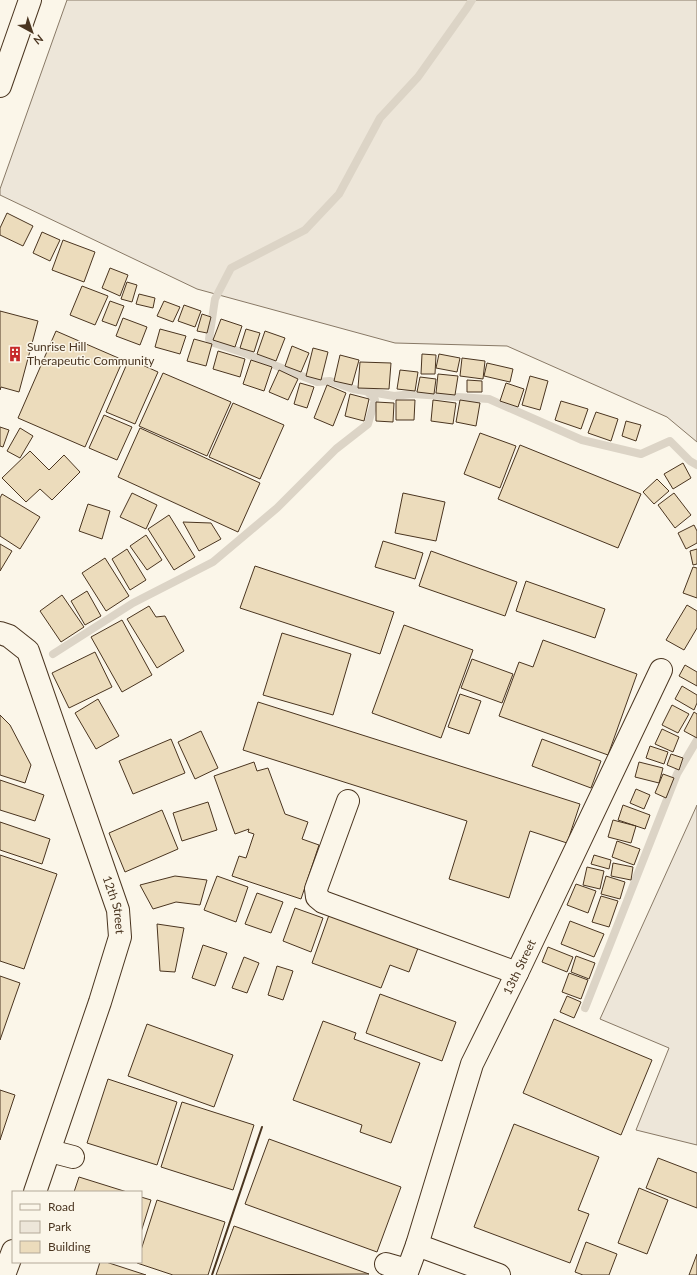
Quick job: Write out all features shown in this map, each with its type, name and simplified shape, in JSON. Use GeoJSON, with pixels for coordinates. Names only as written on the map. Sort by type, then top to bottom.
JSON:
{"type":"FeatureCollection","features":[{"type":"Feature","properties":{"kind":"street"},"geometry":{"type":"LineString","coordinates":[[0,86],[30,0]]}},
{"type":"Feature","properties":{"kind":"street","name":"12th Street"},"geometry":{"type":"LineString","coordinates":[[0,633],[9,636],[28,651],[118,910],[120,937],[100,1002],[35,1191]]}},
{"type":"Feature","properties":{"kind":"street","name":"13th Street"},"geometry":{"type":"LineString","coordinates":[[406,1273],[417,1245],[472,1064],[517,973],[661,670]]}},
{"type":"Feature","properties":{"kind":"street"},"geometry":{"type":"LineString","coordinates":[[348,801],[316,889],[316,896],[323,902],[517,973]]}},
{"type":"Feature","properties":{"kind":"street"},"geometry":{"type":"LineString","coordinates":[[50,1151],[73,1157]]}},
{"type":"Feature","properties":{"kind":"street"},"geometry":{"type":"LineString","coordinates":[[417,1245],[499,1275]]}},
{"type":"Feature","properties":{"kind":"street"},"geometry":{"type":"LineString","coordinates":[[4,1275],[12,1254]]}},
{"type":"Feature","properties":{"kind":"street"},"geometry":{"type":"LineString","coordinates":[[386,1264],[406,1273]]}},
{"type":"Feature","properties":{"kind":"green space"},"geometry":{"type":"Polygon","coordinates":[[[67,0],[697,0],[697,442],[667,417],[507,346],[395,343],[197,289],[0,195],[0,189],[67,0]]]}},
{"type":"Feature","properties":{"kind":"green space"},"geometry":{"type":"Polygon","coordinates":[[[697,805],[697,1145],[636,1130],[669,1048],[600,1019],[697,805]]]}},
{"type":"Feature","properties":{"kind":"building"},"geometry":{"type":"Polygon","coordinates":[[[7,213],[33,226],[23,246],[0,235],[0,228],[7,213]]]}},
{"type":"Feature","properties":{"kind":"building"},"geometry":{"type":"Polygon","coordinates":[[[42,232],[60,240],[50,261],[33,253],[42,232]]]}},
{"type":"Feature","properties":{"kind":"building"},"geometry":{"type":"Polygon","coordinates":[[[63,240],[95,252],[84,282],[52,270],[63,240]]]}},
{"type":"Feature","properties":{"kind":"building"},"geometry":{"type":"Polygon","coordinates":[[[110,268],[128,275],[120,296],[102,288],[110,268]]]}},
{"type":"Feature","properties":{"kind":"building"},"geometry":{"type":"Polygon","coordinates":[[[127,282],[137,285],[132,302],[121,299],[127,282]]]}},
{"type":"Feature","properties":{"kind":"building"},"geometry":{"type":"Polygon","coordinates":[[[82,286],[108,296],[95,325],[70,315],[82,286]]]}},
{"type":"Feature","properties":{"kind":"building"},"geometry":{"type":"Polygon","coordinates":[[[139,294],[155,298],[153,308],[136,304],[139,294]]]}},
{"type":"Feature","properties":{"kind":"building"},"geometry":{"type":"Polygon","coordinates":[[[110,301],[124,306],[116,326],[102,321],[110,301]]]}},
{"type":"Feature","properties":{"kind":"building"},"geometry":{"type":"Polygon","coordinates":[[[164,301],[180,307],[173,322],[157,316],[164,301]]]}},
{"type":"Feature","properties":{"kind":"building"},"geometry":{"type":"Polygon","coordinates":[[[184,305],[201,311],[195,327],[178,321],[184,305]]]}},
{"type":"Feature","properties":{"kind":"building","name":"Sunrise Hill Therapeutic Community"},"geometry":{"type":"Polygon","coordinates":[[[0,311],[38,321],[19,392],[1,387],[0,390],[0,311]]]}},
{"type":"Feature","properties":{"kind":"building"},"geometry":{"type":"Polygon","coordinates":[[[202,314],[211,317],[207,333],[197,331],[202,314]]]}},
{"type":"Feature","properties":{"kind":"building"},"geometry":{"type":"Polygon","coordinates":[[[123,318],[147,327],[140,345],[116,336],[123,318]]]}},
{"type":"Feature","properties":{"kind":"building"},"geometry":{"type":"Polygon","coordinates":[[[221,319],[242,326],[235,347],[213,340],[221,319]]]}},
{"type":"Feature","properties":{"kind":"building"},"geometry":{"type":"Polygon","coordinates":[[[160,329],[186,336],[180,354],[155,347],[160,329]]]}},
{"type":"Feature","properties":{"kind":"building"},"geometry":{"type":"Polygon","coordinates":[[[246,329],[260,333],[254,352],[240,348],[246,329]]]}},
{"type":"Feature","properties":{"kind":"building"},"geometry":{"type":"Polygon","coordinates":[[[56,331],[123,360],[85,447],[18,418],[56,331]]]}},
{"type":"Feature","properties":{"kind":"building"},"geometry":{"type":"Polygon","coordinates":[[[265,331],[285,338],[276,361],[257,354],[265,331]]]}},
{"type":"Feature","properties":{"kind":"building"},"geometry":{"type":"Polygon","coordinates":[[[194,339],[212,344],[206,366],[187,361],[194,339]]]}},
{"type":"Feature","properties":{"kind":"building"},"geometry":{"type":"Polygon","coordinates":[[[292,346],[309,353],[301,372],[285,366],[292,346]]]}},
{"type":"Feature","properties":{"kind":"building"},"geometry":{"type":"Polygon","coordinates":[[[313,348],[328,352],[321,380],[306,376],[313,348]]]}},
{"type":"Feature","properties":{"kind":"building"},"geometry":{"type":"Polygon","coordinates":[[[218,351],[245,359],[240,377],[213,369],[218,351]]]}},
{"type":"Feature","properties":{"kind":"building"},"geometry":{"type":"Polygon","coordinates":[[[422,354],[436,355],[435,374],[421,374],[422,354]]]}},
{"type":"Feature","properties":{"kind":"building"},"geometry":{"type":"Polygon","coordinates":[[[439,354],[460,358],[457,372],[436,368],[439,354]]]}},
{"type":"Feature","properties":{"kind":"building"},"geometry":{"type":"Polygon","coordinates":[[[340,355],[359,360],[352,385],[334,381],[340,355]]]}},
{"type":"Feature","properties":{"kind":"building"},"geometry":{"type":"Polygon","coordinates":[[[462,358],[485,361],[483,379],[460,376],[462,358]]]}},
{"type":"Feature","properties":{"kind":"building"},"geometry":{"type":"Polygon","coordinates":[[[129,359],[158,372],[135,424],[106,412],[129,359]]]}},
{"type":"Feature","properties":{"kind":"building"},"geometry":{"type":"Polygon","coordinates":[[[251,360],[272,367],[264,391],[243,384],[251,360]]]}},
{"type":"Feature","properties":{"kind":"building"},"geometry":{"type":"Polygon","coordinates":[[[360,362],[391,363],[389,389],[358,388],[360,362]]]}},
{"type":"Feature","properties":{"kind":"building"},"geometry":{"type":"Polygon","coordinates":[[[487,363],[513,369],[510,382],[484,376],[487,363]]]}},
{"type":"Feature","properties":{"kind":"building"},"geometry":{"type":"Polygon","coordinates":[[[279,370],[298,379],[288,400],[269,392],[279,370]]]}},
{"type":"Feature","properties":{"kind":"building"},"geometry":{"type":"Polygon","coordinates":[[[400,370],[418,372],[415,391],[397,389],[400,370]]]}},
{"type":"Feature","properties":{"kind":"building"},"geometry":{"type":"Polygon","coordinates":[[[163,373],[231,402],[207,456],[139,426],[163,373]]]}},
{"type":"Feature","properties":{"kind":"building"},"geometry":{"type":"Polygon","coordinates":[[[438,374],[458,376],[455,395],[436,393],[438,374]]]}},
{"type":"Feature","properties":{"kind":"building"},"geometry":{"type":"Polygon","coordinates":[[[530,376],[548,381],[540,410],[522,405],[530,376]]]}},
{"type":"Feature","properties":{"kind":"building"},"geometry":{"type":"Polygon","coordinates":[[[420,377],[436,379],[434,394],[417,392],[420,377]]]}},
{"type":"Feature","properties":{"kind":"building"},"geometry":{"type":"Polygon","coordinates":[[[467,380],[482,381],[482,392],[467,392],[467,380]]]}},
{"type":"Feature","properties":{"kind":"building"},"geometry":{"type":"Polygon","coordinates":[[[300,383],[314,387],[307,408],[294,404],[300,383]]]}},
{"type":"Feature","properties":{"kind":"building"},"geometry":{"type":"Polygon","coordinates":[[[506,383],[524,389],[518,407],[500,401],[506,383]]]}},
{"type":"Feature","properties":{"kind":"building"},"geometry":{"type":"Polygon","coordinates":[[[327,385],[346,393],[333,426],[314,418],[327,385]]]}},
{"type":"Feature","properties":{"kind":"building"},"geometry":{"type":"Polygon","coordinates":[[[350,394],[369,399],[364,421],[345,416],[350,394]]]}},
{"type":"Feature","properties":{"kind":"building"},"geometry":{"type":"Polygon","coordinates":[[[396,400],[415,400],[414,420],[396,420],[396,400]]]}},
{"type":"Feature","properties":{"kind":"building"},"geometry":{"type":"Polygon","coordinates":[[[433,400],[456,403],[453,424],[431,421],[433,400]]]}},
{"type":"Feature","properties":{"kind":"building"},"geometry":{"type":"Polygon","coordinates":[[[460,400],[480,403],[476,426],[456,422],[460,400]]]}},
{"type":"Feature","properties":{"kind":"building"},"geometry":{"type":"Polygon","coordinates":[[[561,401],[588,409],[581,429],[555,420],[561,401]]]}},
{"type":"Feature","properties":{"kind":"building"},"geometry":{"type":"Polygon","coordinates":[[[376,402],[394,403],[393,422],[376,421],[376,402]]]}},
{"type":"Feature","properties":{"kind":"building"},"geometry":{"type":"Polygon","coordinates":[[[233,403],[284,425],[260,479],[209,457],[233,403]]]}},
{"type":"Feature","properties":{"kind":"building"},"geometry":{"type":"Polygon","coordinates":[[[596,412],[618,419],[611,441],[588,433],[596,412]]]}},
{"type":"Feature","properties":{"kind":"building"},"geometry":{"type":"Polygon","coordinates":[[[104,415],[132,427],[117,460],[89,448],[104,415]]]}},
{"type":"Feature","properties":{"kind":"building"},"geometry":{"type":"Polygon","coordinates":[[[626,421],[641,425],[636,441],[622,436],[626,421]]]}},
{"type":"Feature","properties":{"kind":"building"},"geometry":{"type":"Polygon","coordinates":[[[0,427],[9,430],[3,447],[0,446],[0,427]]]}},
{"type":"Feature","properties":{"kind":"building"},"geometry":{"type":"Polygon","coordinates":[[[20,428],[33,436],[20,458],[7,451],[20,428]]]}},
{"type":"Feature","properties":{"kind":"building"},"geometry":{"type":"Polygon","coordinates":[[[140,428],[260,483],[238,532],[118,477],[140,428]]]}},
{"type":"Feature","properties":{"kind":"building"},"geometry":{"type":"Polygon","coordinates":[[[480,433],[516,446],[500,488],[464,474],[480,433]]]}},
{"type":"Feature","properties":{"kind":"building"},"geometry":{"type":"Polygon","coordinates":[[[520,445],[641,494],[618,548],[498,499],[520,445]]]}},
{"type":"Feature","properties":{"kind":"building"},"geometry":{"type":"Polygon","coordinates":[[[30,451],[49,470],[64,455],[80,472],[52,500],[40,489],[26,502],[2,478],[30,451]]]}},
{"type":"Feature","properties":{"kind":"building"},"geometry":{"type":"Polygon","coordinates":[[[683,463],[691,478],[673,489],[664,474],[683,463]]]}},
{"type":"Feature","properties":{"kind":"building"},"geometry":{"type":"Polygon","coordinates":[[[657,479],[669,491],[654,504],[643,492],[657,479]]]}},
{"type":"Feature","properties":{"kind":"building"},"geometry":{"type":"Polygon","coordinates":[[[132,493],[157,505],[146,529],[120,517],[132,493]]]}},
{"type":"Feature","properties":{"kind":"building"},"geometry":{"type":"Polygon","coordinates":[[[403,493],[445,502],[436,541],[395,533],[403,493]]]}},
{"type":"Feature","properties":{"kind":"building"},"geometry":{"type":"Polygon","coordinates":[[[674,493],[691,515],[675,528],[658,505],[674,493]]]}},
{"type":"Feature","properties":{"kind":"building"},"geometry":{"type":"Polygon","coordinates":[[[2,494],[40,517],[20,549],[0,536],[0,498],[2,494]]]}},
{"type":"Feature","properties":{"kind":"building"},"geometry":{"type":"Polygon","coordinates":[[[88,504],[110,511],[102,539],[79,531],[88,504]]]}},
{"type":"Feature","properties":{"kind":"building"},"geometry":{"type":"Polygon","coordinates":[[[169,515],[195,557],[174,570],[148,529],[169,515]]]}},
{"type":"Feature","properties":{"kind":"building"},"geometry":{"type":"Polygon","coordinates":[[[183,522],[211,523],[221,539],[199,551],[183,522]]]}},
{"type":"Feature","properties":{"kind":"building"},"geometry":{"type":"Polygon","coordinates":[[[694,525],[697,531],[697,543],[686,549],[678,533],[694,525]]]}},
{"type":"Feature","properties":{"kind":"building"},"geometry":{"type":"Polygon","coordinates":[[[146,535],[162,560],[147,570],[130,546],[146,535]]]}},
{"type":"Feature","properties":{"kind":"building"},"geometry":{"type":"Polygon","coordinates":[[[383,541],[423,553],[415,579],[375,567],[383,541]]]}},
{"type":"Feature","properties":{"kind":"building"},"geometry":{"type":"Polygon","coordinates":[[[0,544],[12,551],[0,571],[0,544]]]}},
{"type":"Feature","properties":{"kind":"building"},"geometry":{"type":"Polygon","coordinates":[[[127,549],[146,580],[130,590],[112,559],[127,549]]]}},
{"type":"Feature","properties":{"kind":"building"},"geometry":{"type":"Polygon","coordinates":[[[697,549],[697,564],[693,565],[690,551],[697,549]]]}},
{"type":"Feature","properties":{"kind":"building"},"geometry":{"type":"Polygon","coordinates":[[[431,551],[517,582],[505,616],[419,586],[431,551]]]}},
{"type":"Feature","properties":{"kind":"building"},"geometry":{"type":"Polygon","coordinates":[[[105,558],[129,596],[106,611],[82,573],[105,558]]]}},
{"type":"Feature","properties":{"kind":"building"},"geometry":{"type":"Polygon","coordinates":[[[255,566],[394,612],[380,654],[240,608],[255,566]]]}},
{"type":"Feature","properties":{"kind":"building"},"geometry":{"type":"Polygon","coordinates":[[[693,567],[697,568],[697,598],[683,593],[693,567]]]}},
{"type":"Feature","properties":{"kind":"building"},"geometry":{"type":"Polygon","coordinates":[[[526,581],[605,609],[595,638],[516,611],[526,581]]]}},
{"type":"Feature","properties":{"kind":"building"},"geometry":{"type":"Polygon","coordinates":[[[87,591],[101,616],[85,625],[71,601],[87,591]]]}},
{"type":"Feature","properties":{"kind":"building"},"geometry":{"type":"Polygon","coordinates":[[[62,595],[84,627],[61,642],[40,611],[62,595]]]}},
{"type":"Feature","properties":{"kind":"building"},"geometry":{"type":"Polygon","coordinates":[[[687,605],[697,611],[697,628],[684,650],[666,640],[687,605]]]}},
{"type":"Feature","properties":{"kind":"building"},"geometry":{"type":"Polygon","coordinates":[[[149,606],[156,617],[165,616],[184,651],[157,668],[127,619],[149,606]]]}},
{"type":"Feature","properties":{"kind":"building"},"geometry":{"type":"Polygon","coordinates":[[[122,620],[152,675],[122,692],[91,637],[122,620]]]}},
{"type":"Feature","properties":{"kind":"building"},"geometry":{"type":"Polygon","coordinates":[[[404,625],[473,650],[441,738],[372,713],[404,625]]]}},
{"type":"Feature","properties":{"kind":"building"},"geometry":{"type":"Polygon","coordinates":[[[282,633],[351,654],[333,715],[263,695],[282,633]]]}},
{"type":"Feature","properties":{"kind":"building"},"geometry":{"type":"Polygon","coordinates":[[[543,640],[637,674],[608,755],[499,716],[519,662],[533,667],[543,640]]]}},
{"type":"Feature","properties":{"kind":"building"},"geometry":{"type":"Polygon","coordinates":[[[95,652],[112,687],[69,708],[52,673],[95,652]]]}},
{"type":"Feature","properties":{"kind":"building"},"geometry":{"type":"Polygon","coordinates":[[[472,659],[513,674],[502,703],[461,688],[472,659]]]}},
{"type":"Feature","properties":{"kind":"building"},"geometry":{"type":"Polygon","coordinates":[[[685,665],[697,672],[697,686],[679,676],[685,665]]]}},
{"type":"Feature","properties":{"kind":"building"},"geometry":{"type":"Polygon","coordinates":[[[682,686],[697,695],[697,703],[694,710],[675,699],[682,686]]]}},
{"type":"Feature","properties":{"kind":"building"},"geometry":{"type":"Polygon","coordinates":[[[460,694],[481,701],[469,734],[448,727],[460,694]]]}},
{"type":"Feature","properties":{"kind":"building"},"geometry":{"type":"Polygon","coordinates":[[[98,699],[119,736],[96,749],[75,713],[98,699]]]}},
{"type":"Feature","properties":{"kind":"building"},"geometry":{"type":"Polygon","coordinates":[[[258,702],[580,804],[567,843],[530,831],[509,898],[449,879],[467,821],[243,750],[258,702]]]}},
{"type":"Feature","properties":{"kind":"building"},"geometry":{"type":"Polygon","coordinates":[[[672,705],[689,714],[678,733],[662,725],[672,705]]]}},
{"type":"Feature","properties":{"kind":"building"},"geometry":{"type":"Polygon","coordinates":[[[694,712],[697,714],[697,738],[684,731],[694,712]]]}},
{"type":"Feature","properties":{"kind":"building"},"geometry":{"type":"Polygon","coordinates":[[[0,715],[10,725],[31,765],[25,783],[0,775],[0,715]]]}},
{"type":"Feature","properties":{"kind":"building"},"geometry":{"type":"Polygon","coordinates":[[[662,729],[679,737],[673,752],[655,744],[662,729]]]}},
{"type":"Feature","properties":{"kind":"building"},"geometry":{"type":"Polygon","coordinates":[[[201,731],[218,768],[195,779],[178,742],[201,731]]]}},
{"type":"Feature","properties":{"kind":"building"},"geometry":{"type":"Polygon","coordinates":[[[171,739],[185,773],[133,794],[119,761],[171,739]]]}},
{"type":"Feature","properties":{"kind":"building"},"geometry":{"type":"Polygon","coordinates":[[[542,739],[601,761],[591,788],[532,766],[542,739]]]}},
{"type":"Feature","properties":{"kind":"building"},"geometry":{"type":"Polygon","coordinates":[[[650,746],[668,752],[664,764],[646,758],[650,746]]]}},
{"type":"Feature","properties":{"kind":"building"},"geometry":{"type":"Polygon","coordinates":[[[671,754],[683,758],[679,770],[667,765],[671,754]]]}},
{"type":"Feature","properties":{"kind":"building"},"geometry":{"type":"Polygon","coordinates":[[[254,762],[257,771],[268,768],[285,814],[308,822],[302,839],[319,845],[301,899],[232,876],[239,856],[246,858],[254,834],[248,832],[249,829],[235,834],[214,776],[254,762]]]}},
{"type":"Feature","properties":{"kind":"building"},"geometry":{"type":"Polygon","coordinates":[[[639,762],[663,768],[659,783],[635,777],[639,762]]]}},
{"type":"Feature","properties":{"kind":"building"},"geometry":{"type":"Polygon","coordinates":[[[663,774],[674,778],[666,798],[655,793],[663,774]]]}},
{"type":"Feature","properties":{"kind":"building"},"geometry":{"type":"Polygon","coordinates":[[[0,780],[44,795],[35,821],[0,810],[0,780]]]}},
{"type":"Feature","properties":{"kind":"building"},"geometry":{"type":"Polygon","coordinates":[[[636,789],[650,795],[644,809],[630,803],[636,789]]]}},
{"type":"Feature","properties":{"kind":"building"},"geometry":{"type":"Polygon","coordinates":[[[208,802],[217,830],[182,841],[173,813],[208,802]]]}},
{"type":"Feature","properties":{"kind":"building"},"geometry":{"type":"Polygon","coordinates":[[[623,805],[650,815],[645,829],[618,820],[623,805]]]}},
{"type":"Feature","properties":{"kind":"building"},"geometry":{"type":"Polygon","coordinates":[[[162,810],[178,849],[125,872],[109,833],[162,810]]]}},
{"type":"Feature","properties":{"kind":"building"},"geometry":{"type":"Polygon","coordinates":[[[613,820],[636,826],[631,843],[608,837],[613,820]]]}},
{"type":"Feature","properties":{"kind":"building"},"geometry":{"type":"Polygon","coordinates":[[[0,822],[50,839],[42,864],[0,850],[0,822]]]}},
{"type":"Feature","properties":{"kind":"building"},"geometry":{"type":"Polygon","coordinates":[[[617,841],[640,849],[634,865],[612,857],[617,841]]]}},
{"type":"Feature","properties":{"kind":"building"},"geometry":{"type":"Polygon","coordinates":[[[0,855],[57,874],[24,969],[0,961],[0,855]]]}},
{"type":"Feature","properties":{"kind":"building"},"geometry":{"type":"Polygon","coordinates":[[[594,855],[611,860],[609,869],[591,864],[594,855]]]}},
{"type":"Feature","properties":{"kind":"building"},"geometry":{"type":"Polygon","coordinates":[[[613,863],[633,867],[631,880],[611,876],[613,863]]]}},
{"type":"Feature","properties":{"kind":"building"},"geometry":{"type":"Polygon","coordinates":[[[587,867],[604,871],[600,889],[583,885],[587,867]]]}},
{"type":"Feature","properties":{"kind":"building"},"geometry":{"type":"Polygon","coordinates":[[[175,876],[207,880],[200,905],[176,902],[153,909],[140,885],[175,876]]]}},
{"type":"Feature","properties":{"kind":"building"},"geometry":{"type":"Polygon","coordinates":[[[217,876],[248,887],[236,922],[204,910],[217,876]]]}},
{"type":"Feature","properties":{"kind":"building"},"geometry":{"type":"Polygon","coordinates":[[[606,876],[625,882],[620,899],[601,894],[606,876]]]}},
{"type":"Feature","properties":{"kind":"building"},"geometry":{"type":"Polygon","coordinates":[[[576,884],[596,891],[588,913],[567,905],[576,884]]]}},
{"type":"Feature","properties":{"kind":"building"},"geometry":{"type":"Polygon","coordinates":[[[257,893],[283,902],[271,933],[245,924],[257,893]]]}},
{"type":"Feature","properties":{"kind":"building"},"geometry":{"type":"Polygon","coordinates":[[[601,896],[618,901],[609,927],[592,922],[601,896]]]}},
{"type":"Feature","properties":{"kind":"building"},"geometry":{"type":"Polygon","coordinates":[[[295,908],[323,918],[311,952],[283,941],[295,908]]]}},
{"type":"Feature","properties":{"kind":"building"},"geometry":{"type":"Polygon","coordinates":[[[329,915],[418,948],[409,972],[390,965],[381,988],[312,963],[329,915]]]}},
{"type":"Feature","properties":{"kind":"building"},"geometry":{"type":"Polygon","coordinates":[[[570,921],[604,934],[594,957],[561,944],[570,921]]]}},
{"type":"Feature","properties":{"kind":"building"},"geometry":{"type":"Polygon","coordinates":[[[157,924],[184,928],[175,972],[160,971],[157,924]]]}},
{"type":"Feature","properties":{"kind":"building"},"geometry":{"type":"Polygon","coordinates":[[[203,945],[227,953],[215,986],[192,978],[203,945]]]}},
{"type":"Feature","properties":{"kind":"building"},"geometry":{"type":"Polygon","coordinates":[[[548,947],[573,957],[567,972],[542,962],[548,947]]]}},
{"type":"Feature","properties":{"kind":"building"},"geometry":{"type":"Polygon","coordinates":[[[576,956],[595,963],[589,979],[571,972],[576,956]]]}},
{"type":"Feature","properties":{"kind":"building"},"geometry":{"type":"Polygon","coordinates":[[[244,957],[259,963],[247,993],[232,988],[244,957]]]}},
{"type":"Feature","properties":{"kind":"building"},"geometry":{"type":"Polygon","coordinates":[[[277,966],[293,971],[283,1000],[268,995],[277,966]]]}},
{"type":"Feature","properties":{"kind":"building"},"geometry":{"type":"Polygon","coordinates":[[[569,973],[588,980],[581,999],[562,992],[569,973]]]}},
{"type":"Feature","properties":{"kind":"building"},"geometry":{"type":"Polygon","coordinates":[[[0,976],[20,983],[0,1040],[0,976]]]}},
{"type":"Feature","properties":{"kind":"building"},"geometry":{"type":"Polygon","coordinates":[[[380,994],[456,1022],[442,1061],[366,1033],[380,994]]]}},
{"type":"Feature","properties":{"kind":"building"},"geometry":{"type":"Polygon","coordinates":[[[567,996],[581,1002],[574,1018],[560,1012],[567,996]]]}},
{"type":"Feature","properties":{"kind":"building"},"geometry":{"type":"Polygon","coordinates":[[[554,1019],[652,1060],[621,1135],[523,1093],[554,1019]]]}},
{"type":"Feature","properties":{"kind":"building"},"geometry":{"type":"Polygon","coordinates":[[[323,1021],[356,1033],[354,1039],[420,1063],[391,1143],[360,1132],[362,1125],[293,1100],[323,1021]]]}},
{"type":"Feature","properties":{"kind":"building"},"geometry":{"type":"Polygon","coordinates":[[[147,1024],[233,1055],[214,1107],[128,1076],[147,1024]]]}},
{"type":"Feature","properties":{"kind":"building"},"geometry":{"type":"Polygon","coordinates":[[[108,1079],[177,1102],[157,1165],[87,1143],[108,1079]]]}},
{"type":"Feature","properties":{"kind":"building"},"geometry":{"type":"Polygon","coordinates":[[[0,1090],[15,1095],[0,1140],[0,1090]]]}},
{"type":"Feature","properties":{"kind":"building"},"geometry":{"type":"Polygon","coordinates":[[[182,1102],[254,1125],[233,1190],[161,1167],[182,1102]]]}},
{"type":"Feature","properties":{"kind":"building"},"geometry":{"type":"Polygon","coordinates":[[[514,1124],[599,1157],[578,1210],[589,1214],[570,1263],[474,1227],[514,1124]]]}},
{"type":"Feature","properties":{"kind":"building"},"geometry":{"type":"Polygon","coordinates":[[[269,1139],[401,1187],[377,1252],[245,1204],[269,1139]]]}},
{"type":"Feature","properties":{"kind":"building"},"geometry":{"type":"Polygon","coordinates":[[[658,1158],[697,1173],[697,1208],[646,1188],[658,1158]]]}},
{"type":"Feature","properties":{"kind":"building"},"geometry":{"type":"Polygon","coordinates":[[[79,1177],[124,1191],[74,1191],[79,1177]]]}},
{"type":"Feature","properties":{"kind":"building"},"geometry":{"type":"Polygon","coordinates":[[[639,1188],[668,1200],[647,1254],[618,1243],[639,1188]]]}},
{"type":"Feature","properties":{"kind":"building"},"geometry":{"type":"Polygon","coordinates":[[[142,1197],[151,1200],[142,1229],[142,1197]]]}},
{"type":"Feature","properties":{"kind":"building"},"geometry":{"type":"Polygon","coordinates":[[[157,1200],[225,1222],[208,1275],[173,1275],[137,1263],[142,1263],[142,1247],[157,1200]]]}},
{"type":"Feature","properties":{"kind":"building"},"geometry":{"type":"Polygon","coordinates":[[[234,1226],[369,1274],[216,1275],[234,1226]]]}},
{"type":"Feature","properties":{"kind":"building"},"geometry":{"type":"Polygon","coordinates":[[[586,1242],[617,1254],[609,1275],[583,1275],[575,1272],[586,1242]]]}},
{"type":"Feature","properties":{"kind":"building"},"geometry":{"type":"Polygon","coordinates":[[[697,1254],[697,1275],[689,1275],[697,1254]]]}},
{"type":"Feature","properties":{"kind":"building"},"geometry":{"type":"Polygon","coordinates":[[[100,1263],[109,1263],[146,1275],[96,1275],[100,1263]]]}},
{"type":"Feature","properties":{"kind":"waterway"},"geometry":{"type":"LineString","coordinates":[[472,0],[418,77],[380,118],[339,194],[305,230],[231,268],[215,299],[209,339],[214,343],[244,353],[317,382],[330,381],[353,389],[394,396],[412,394],[489,399],[582,440],[641,454],[670,441],[690,461],[697,465]]}},
{"type":"Feature","properties":{"kind":"waterway"},"geometry":{"type":"LineString","coordinates":[[53,654],[133,603],[213,562],[277,508],[336,449],[368,424],[375,400],[367,391]]}},
{"type":"Feature","properties":{"kind":"waterway"},"geometry":{"type":"LineString","coordinates":[[585,1008],[677,774],[697,740]]}},
{"type":"Feature","properties":{"kind":"wall"},"geometry":{"type":"LineString","coordinates":[[212,1275],[262,1127]]}},
{"type":"Feature","properties":{"kind":"place","name":"Sunrise Hill Therapeutic Community"},"geometry":{"type":"Point","coordinates":[15,354]}}]}
